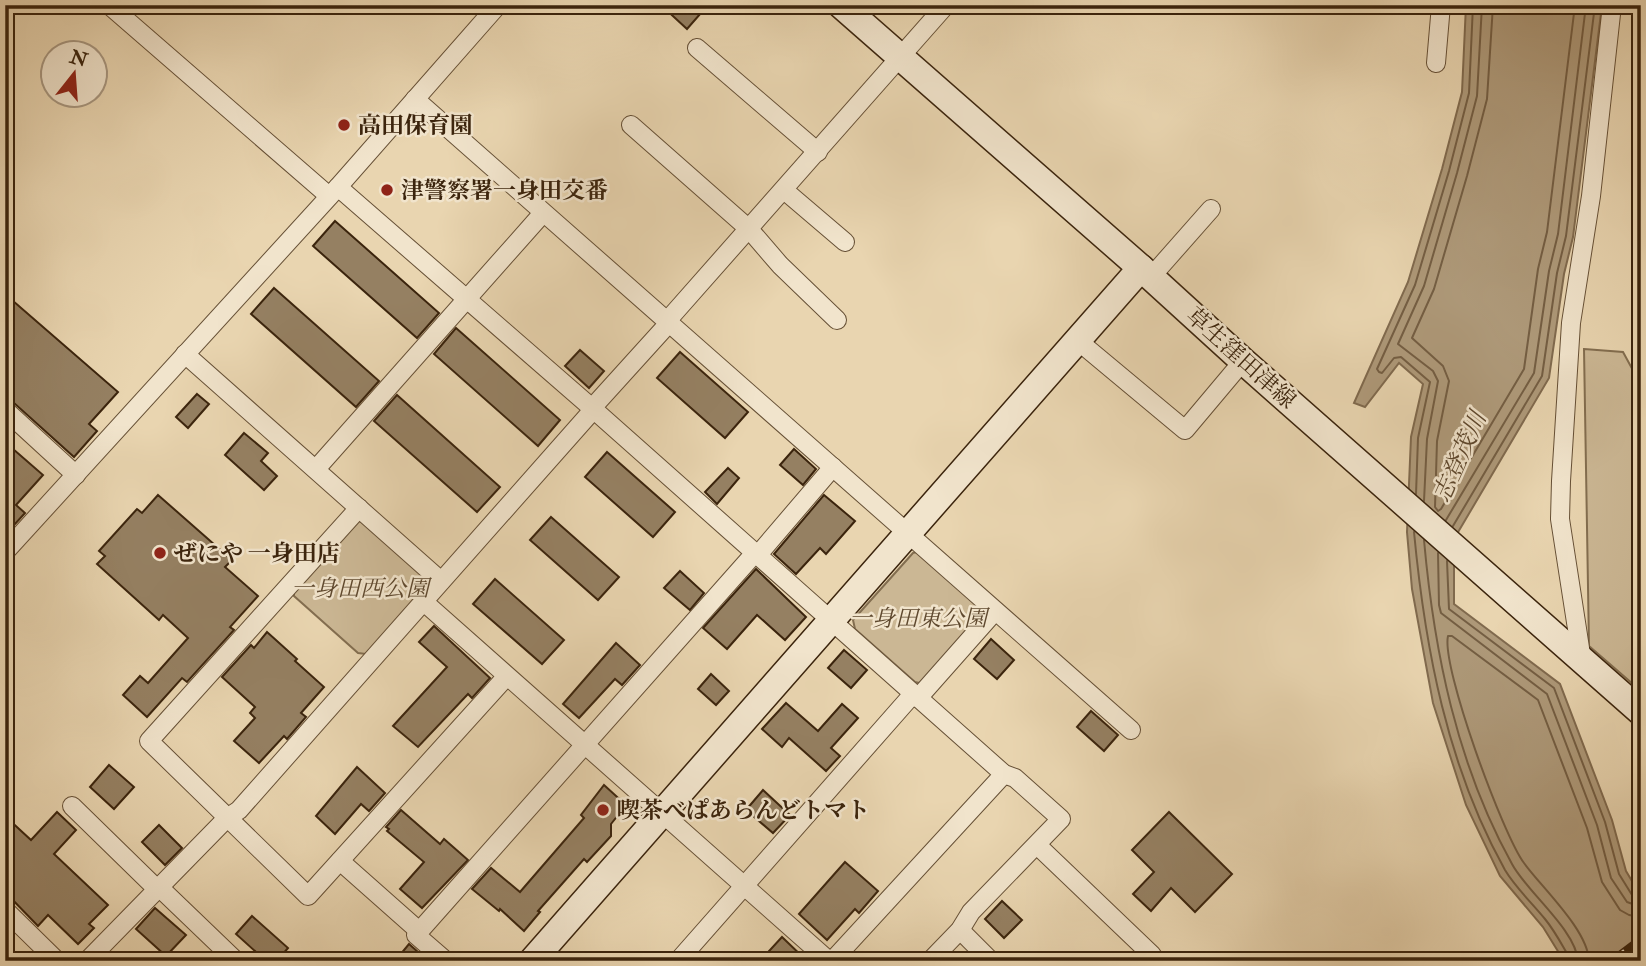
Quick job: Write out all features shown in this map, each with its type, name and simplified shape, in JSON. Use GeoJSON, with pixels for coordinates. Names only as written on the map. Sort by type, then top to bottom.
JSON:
{"type":"FeatureCollection","features":[{"type":"Feature","properties":{"kind":"main road","name":"草生窪田津線"},"geometry":{"type":"LineString","coordinates":[[841,5],[1641,712]]}},
{"type":"Feature","properties":{"kind":"main road"},"geometry":{"type":"LineString","coordinates":[[532,961],[1077,340],[1146,272]]}},
{"type":"Feature","properties":{"kind":"street"},"geometry":{"type":"LineString","coordinates":[[109,5],[466,300],[593,409],[1004,774],[1015,778],[1061,819],[971,912],[960,930],[930,961]]}},
{"type":"Feature","properties":{"kind":"street"},"geometry":{"type":"LineString","coordinates":[[5,552],[498,5]]}},
{"type":"Feature","properties":{"kind":"street"},"geometry":{"type":"LineString","coordinates":[[87,961],[227,818],[239,810],[946,5]]}},
{"type":"Feature","properties":{"kind":"street"},"geometry":{"type":"LineString","coordinates":[[1436,62],[1441,5]]}},
{"type":"Feature","properties":{"kind":"street"},"geometry":{"type":"LineString","coordinates":[[1582,661],[1560,519],[1560,481],[1571,323],[1591,196],[1612,5]]}},
{"type":"Feature","properties":{"kind":"street"},"geometry":{"type":"LineString","coordinates":[[697,48],[818,152]]}},
{"type":"Feature","properties":{"kind":"street"},"geometry":{"type":"LineString","coordinates":[[415,99],[1130,730]]}},
{"type":"Feature","properties":{"kind":"street"},"geometry":{"type":"LineString","coordinates":[[631,125],[749,229],[780,265],[837,320]]}},
{"type":"Feature","properties":{"kind":"street"},"geometry":{"type":"LineString","coordinates":[[784,190],[845,242]]}},
{"type":"Feature","properties":{"kind":"street"},"geometry":{"type":"LineString","coordinates":[[1146,272],[1211,209]]}},
{"type":"Feature","properties":{"kind":"street"},"geometry":{"type":"LineString","coordinates":[[316,469],[543,213]]}},
{"type":"Feature","properties":{"kind":"street"},"geometry":{"type":"LineString","coordinates":[[1077,340],[1185,430],[1243,361]]}},
{"type":"Feature","properties":{"kind":"street"},"geometry":{"type":"LineString","coordinates":[[185,354],[441,581]]}},
{"type":"Feature","properties":{"kind":"street"},"geometry":{"type":"LineString","coordinates":[[5,410],[76,475]]}},
{"type":"Feature","properties":{"kind":"street"},"geometry":{"type":"LineString","coordinates":[[446,961],[416,935],[419,931],[832,467]]}},
{"type":"Feature","properties":{"kind":"street"},"geometry":{"type":"LineString","coordinates":[[359,508],[149,741],[308,896],[506,677]]}},
{"type":"Feature","properties":{"kind":"street"},"geometry":{"type":"LineString","coordinates":[[424,602],[831,961],[1004,774]]}},
{"type":"Feature","properties":{"kind":"street"},"geometry":{"type":"LineString","coordinates":[[678,961],[915,696],[995,611]]}},
{"type":"Feature","properties":{"kind":"street"},"geometry":{"type":"LineString","coordinates":[[72,806],[236,961]]}},
{"type":"Feature","properties":{"kind":"street"},"geometry":{"type":"LineString","coordinates":[[1037,845],[1152,955]]}},
{"type":"Feature","properties":{"kind":"street"},"geometry":{"type":"LineString","coordinates":[[340,861],[419,931]]}},
{"type":"Feature","properties":{"kind":"street"},"geometry":{"type":"LineString","coordinates":[[5,910],[57,961]]}},
{"type":"Feature","properties":{"kind":"street"},"geometry":{"type":"LineString","coordinates":[[960,930],[991,961]]}},
{"type":"Feature","properties":{"kind":"green space"},"geometry":{"type":"Polygon","coordinates":[[[1584,349],[1623,352],[1641,385],[1641,691],[1589,646],[1584,349]]]}},
{"type":"Feature","properties":{"kind":"green space","name":"一身田西公園"},"geometry":{"type":"Polygon","coordinates":[[[361,521],[426,578],[426,586],[366,654],[358,653],[294,596],[294,587],[354,522],[361,521]]]}},
{"type":"Feature","properties":{"kind":"green space","name":"一身田東公園"},"geometry":{"type":"Polygon","coordinates":[[[920,551],[982,608],[983,616],[924,684],[915,682],[855,629],[853,620],[913,553],[920,551]]]}},
{"type":"Feature","properties":{"kind":"water","name":"志登茂川"},"geometry":{"type":"Polygon","coordinates":[[[1466,5],[1602,5],[1573,237],[1564,274],[1549,378],[1454,539],[1454,604],[1560,684],[1612,820],[1626,871],[1641,896],[1641,961],[1564,961],[1543,927],[1500,876],[1466,805],[1433,703],[1412,589],[1407,532],[1411,437],[1423,384],[1399,363],[1365,407],[1354,403],[1408,282],[1442,169],[1462,92],[1466,5]]]}},
{"type":"Feature","properties":{"kind":"building"},"geometry":{"type":"Polygon","coordinates":[[[661,5],[708,5],[687,29],[661,5]]]}},
{"type":"Feature","properties":{"kind":"building"},"geometry":{"type":"Polygon","coordinates":[[[335,221],[439,313],[417,338],[313,246],[335,221]]]}},
{"type":"Feature","properties":{"kind":"building"},"geometry":{"type":"Polygon","coordinates":[[[274,288],[379,381],[356,407],[251,314],[274,288]]]}},
{"type":"Feature","properties":{"kind":"building"},"geometry":{"type":"Polygon","coordinates":[[[5,294],[118,392],[89,424],[97,431],[74,457],[13,402],[5,399],[5,294]]]}},
{"type":"Feature","properties":{"kind":"building"},"geometry":{"type":"Polygon","coordinates":[[[456,328],[560,420],[538,446],[434,354],[456,328]]]}},
{"type":"Feature","properties":{"kind":"building"},"geometry":{"type":"Polygon","coordinates":[[[580,350],[604,371],[589,388],[565,366],[580,350]]]}},
{"type":"Feature","properties":{"kind":"building"},"geometry":{"type":"Polygon","coordinates":[[[680,352],[748,412],[725,438],[657,378],[680,352]]]}},
{"type":"Feature","properties":{"kind":"building"},"geometry":{"type":"Polygon","coordinates":[[[197,394],[209,404],[188,428],[176,417],[197,394]]]}},
{"type":"Feature","properties":{"kind":"building"},"geometry":{"type":"Polygon","coordinates":[[[397,395],[500,487],[477,512],[374,421],[397,395]]]}},
{"type":"Feature","properties":{"kind":"building"},"geometry":{"type":"Polygon","coordinates":[[[244,433],[268,453],[261,461],[277,476],[264,490],[225,455],[244,433]]]}},
{"type":"Feature","properties":{"kind":"building"},"geometry":{"type":"Polygon","coordinates":[[[5,442],[43,475],[16,505],[25,513],[5,535],[5,442]]]}},
{"type":"Feature","properties":{"kind":"building"},"geometry":{"type":"Polygon","coordinates":[[[794,449],[816,469],[803,485],[780,465],[794,449]]]}},
{"type":"Feature","properties":{"kind":"building"},"geometry":{"type":"Polygon","coordinates":[[[607,452],[675,512],[653,537],[585,477],[607,452]]]}},
{"type":"Feature","properties":{"kind":"building"},"geometry":{"type":"Polygon","coordinates":[[[728,468],[739,478],[717,504],[705,492],[728,468]]]}},
{"type":"Feature","properties":{"kind":"building"},"geometry":{"type":"Polygon","coordinates":[[[158,495],[232,560],[225,567],[258,596],[230,627],[234,630],[187,682],[182,678],[147,717],[123,695],[140,676],[148,683],[188,638],[163,615],[159,620],[97,564],[105,556],[99,551],[137,509],[142,513],[158,495]]]}},
{"type":"Feature","properties":{"kind":"building"},"geometry":{"type":"Polygon","coordinates":[[[824,495],[855,521],[826,554],[820,548],[796,574],[774,554],[824,495]]]}},
{"type":"Feature","properties":{"kind":"building"},"geometry":{"type":"Polygon","coordinates":[[[551,517],[619,577],[598,600],[530,540],[551,517]]]}},
{"type":"Feature","properties":{"kind":"building"},"geometry":{"type":"Polygon","coordinates":[[[756,569],[806,617],[785,640],[757,615],[727,649],[703,628],[756,569]]]}},
{"type":"Feature","properties":{"kind":"building"},"geometry":{"type":"Polygon","coordinates":[[[680,571],[704,593],[690,610],[664,588],[680,571]]]}},
{"type":"Feature","properties":{"kind":"building"},"geometry":{"type":"Polygon","coordinates":[[[495,579],[564,640],[542,664],[473,604],[495,579]]]}},
{"type":"Feature","properties":{"kind":"building"},"geometry":{"type":"Polygon","coordinates":[[[434,626],[490,678],[472,698],[468,694],[418,747],[393,726],[447,667],[419,642],[434,626]]]}},
{"type":"Feature","properties":{"kind":"building"},"geometry":{"type":"Polygon","coordinates":[[[267,632],[324,687],[301,713],[306,717],[287,739],[284,736],[259,763],[234,741],[255,718],[250,713],[255,707],[222,677],[251,645],[254,648],[267,632]]]}},
{"type":"Feature","properties":{"kind":"building"},"geometry":{"type":"Polygon","coordinates":[[[991,639],[1014,660],[997,679],[974,659],[991,639]]]}},
{"type":"Feature","properties":{"kind":"building"},"geometry":{"type":"Polygon","coordinates":[[[616,643],[640,665],[622,685],[615,679],[579,718],[563,704],[616,643]]]}},
{"type":"Feature","properties":{"kind":"building"},"geometry":{"type":"Polygon","coordinates":[[[844,650],[867,670],[851,688],[828,668],[844,650]]]}},
{"type":"Feature","properties":{"kind":"building"},"geometry":{"type":"Polygon","coordinates":[[[711,674],[729,691],[716,705],[698,689],[711,674]]]}},
{"type":"Feature","properties":{"kind":"building"},"geometry":{"type":"Polygon","coordinates":[[[786,703],[818,731],[842,704],[858,718],[831,748],[840,756],[826,771],[789,738],[782,747],[762,729],[786,703]]]}},
{"type":"Feature","properties":{"kind":"building"},"geometry":{"type":"Polygon","coordinates":[[[1091,711],[1118,735],[1104,751],[1077,727],[1091,711]]]}},
{"type":"Feature","properties":{"kind":"building"},"geometry":{"type":"Polygon","coordinates":[[[109,765],[134,787],[114,809],[90,787],[109,765]]]}},
{"type":"Feature","properties":{"kind":"building"},"geometry":{"type":"Polygon","coordinates":[[[357,767],[385,793],[369,811],[361,804],[335,834],[316,816],[357,767]]]}},
{"type":"Feature","properties":{"kind":"building"},"geometry":{"type":"Polygon","coordinates":[[[604,785],[626,805],[611,824],[611,836],[587,862],[584,859],[524,931],[472,889],[491,868],[520,892],[584,818],[581,815],[604,785]]]}},
{"type":"Feature","properties":{"kind":"building"},"geometry":{"type":"Polygon","coordinates":[[[763,790],[790,815],[773,833],[746,810],[763,790]]]}},
{"type":"Feature","properties":{"kind":"building"},"geometry":{"type":"Polygon","coordinates":[[[401,810],[440,844],[444,839],[468,860],[422,908],[400,889],[424,862],[387,831],[389,829],[386,827],[401,810]]]}},
{"type":"Feature","properties":{"kind":"building"},"geometry":{"type":"Polygon","coordinates":[[[57,812],[76,830],[54,854],[108,905],[89,924],[94,928],[78,944],[48,915],[38,926],[5,892],[5,816],[31,840],[57,812]]]}},
{"type":"Feature","properties":{"kind":"building"},"geometry":{"type":"Polygon","coordinates":[[[1169,812],[1232,874],[1195,912],[1171,888],[1151,911],[1133,894],[1154,872],[1132,850],[1169,812]]]}},
{"type":"Feature","properties":{"kind":"building"},"geometry":{"type":"Polygon","coordinates":[[[159,825],[182,848],[165,865],[142,842],[159,825]]]}},
{"type":"Feature","properties":{"kind":"building"},"geometry":{"type":"Polygon","coordinates":[[[845,862],[878,891],[859,913],[855,909],[827,940],[799,914],[845,862]]]}},
{"type":"Feature","properties":{"kind":"building"},"geometry":{"type":"Polygon","coordinates":[[[1002,901],[1022,920],[1004,938],[985,919],[1002,901]]]}},
{"type":"Feature","properties":{"kind":"building"},"geometry":{"type":"Polygon","coordinates":[[[155,908],[186,935],[166,956],[136,929],[155,908]]]}},
{"type":"Feature","properties":{"kind":"building"},"geometry":{"type":"Polygon","coordinates":[[[252,916],[288,948],[277,961],[266,961],[236,934],[252,916]]]}},
{"type":"Feature","properties":{"kind":"building"},"geometry":{"type":"Polygon","coordinates":[[[782,937],[807,961],[760,961],[782,937]]]}},
{"type":"Feature","properties":{"kind":"building"},"geometry":{"type":"Polygon","coordinates":[[[409,944],[428,961],[395,961],[409,944]]]}},
{"type":"Feature","properties":{"kind":"railway"},"geometry":{"type":"LineString","coordinates":[[1612,961],[1641,939]]}},
{"type":"Feature","properties":{"kind":"place","name":"高田保育園"},"geometry":{"type":"Point","coordinates":[344,125]}},
{"type":"Feature","properties":{"kind":"place","name":"津警察署一身田交番"},"geometry":{"type":"Point","coordinates":[387,190]}},
{"type":"Feature","properties":{"kind":"place","name":"ぜにや 一身田店"},"geometry":{"type":"Point","coordinates":[160,553]}},
{"type":"Feature","properties":{"kind":"place","name":"喫茶べぱあらんどトマト"},"geometry":{"type":"Point","coordinates":[603,810]}}]}
